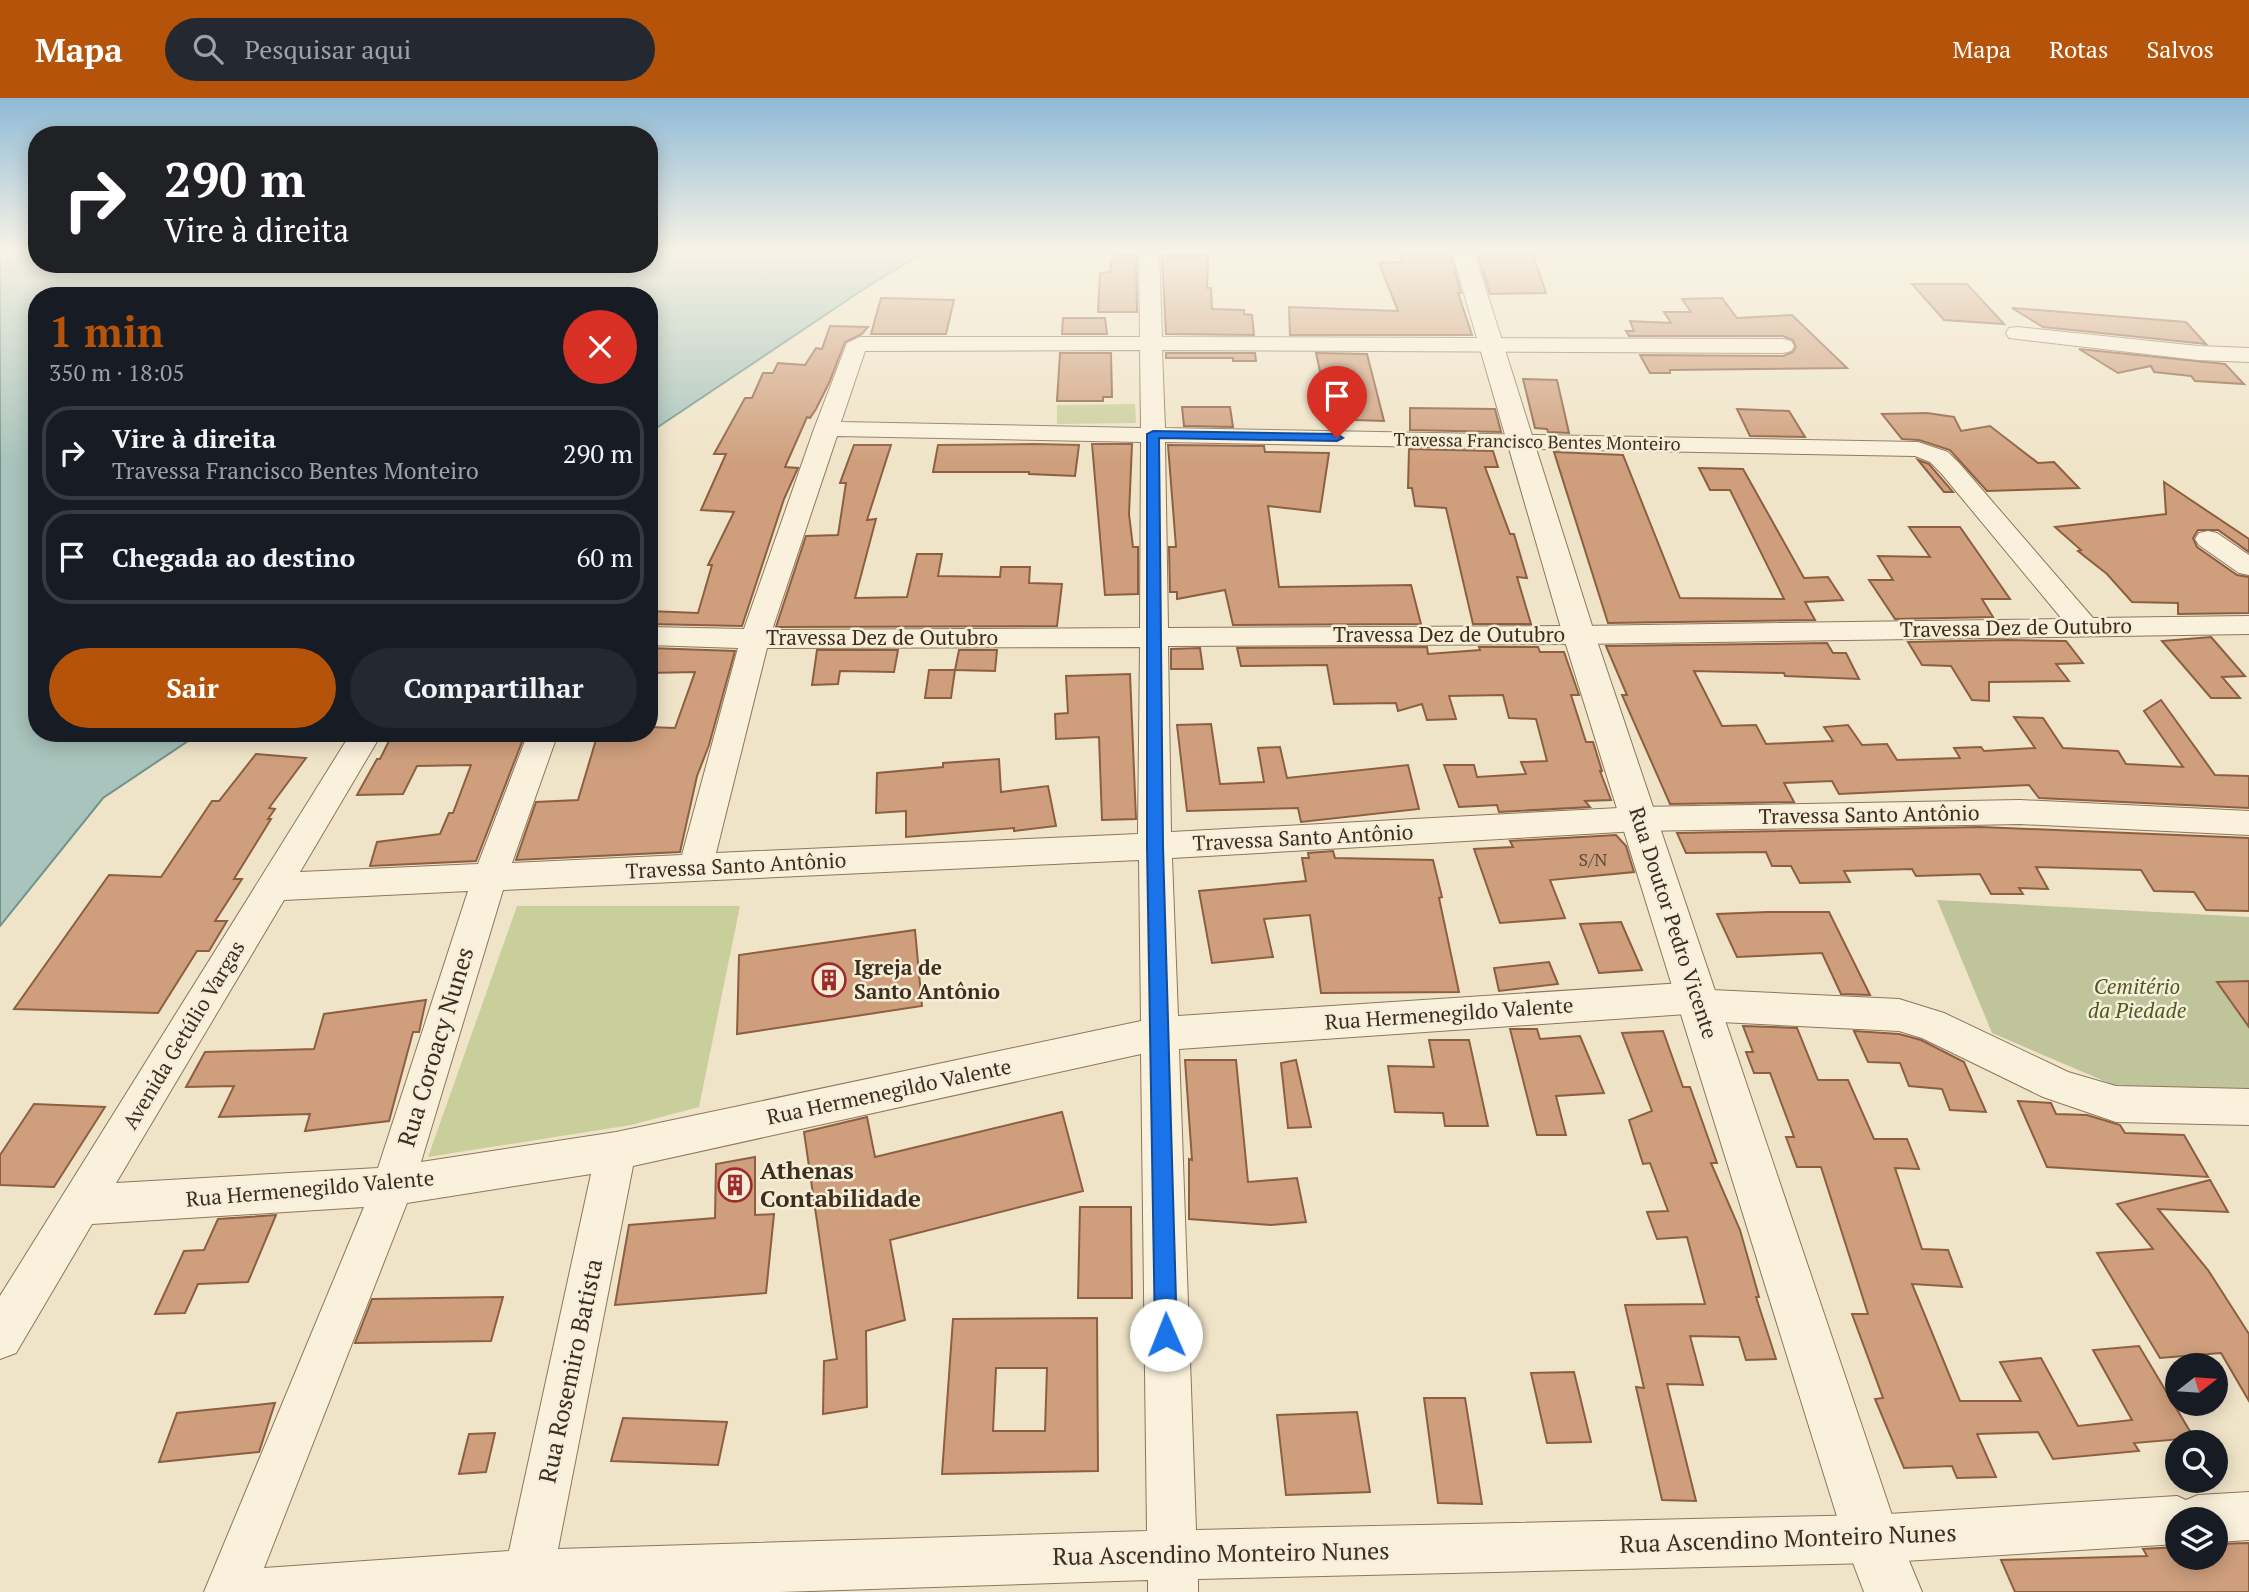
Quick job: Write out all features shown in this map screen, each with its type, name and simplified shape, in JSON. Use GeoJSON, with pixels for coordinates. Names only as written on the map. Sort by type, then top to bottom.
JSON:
{"type":"FeatureCollection","features":[{"type":"Feature","properties":{"kind":"street"},"geometry":{"type":"LineString","coordinates":[[1149,322],[1153,434],[1158,1034],[1172,1573]]}},
{"type":"Feature","properties":{"kind":"street","name":"Rua Doutor Pedro Vicente"},"geometry":{"type":"LineString","coordinates":[[1484,322],[1638,819],[1872,1539],[1893,1592]]}},
{"type":"Feature","properties":{"kind":"street"},"geometry":{"type":"LineString","coordinates":[[2017,333],[2198,353],[2249,355]]}},
{"type":"Feature","properties":{"kind":"street"},"geometry":{"type":"LineString","coordinates":[[695,868],[755,639],[826,429],[855,348],[860,344],[1491,343],[1783,346]]}},
{"type":"Feature","properties":{"kind":"street","name":"Travessa Francisco Bentes Monteiro"},"geometry":{"type":"LineString","coordinates":[[826,429],[1927,451],[1939,457],[1950,468],[2085,627]]}},
{"type":"Feature","properties":{"kind":"street"},"geometry":{"type":"LineString","coordinates":[[2208,539],[2249,567]]}},
{"type":"Feature","properties":{"kind":"street","name":"Travessa Dez de Outubro"},"geometry":{"type":"LineString","coordinates":[[658,636],[755,639],[1579,635],[2249,625]]}},
{"type":"Feature","properties":{"kind":"street","name":"Avenida Getúlio Vargas"},"geometry":{"type":"LineString","coordinates":[[0,1337],[361,742]]}},
{"type":"Feature","properties":{"kind":"street","name":"Rua Coroacy Nunes"},"geometry":{"type":"LineString","coordinates":[[229,1592],[393,1186],[489,879],[539,742]]}},
{"type":"Feature","properties":{"kind":"street","name":"Travessa Santo Antônio"},"geometry":{"type":"LineString","coordinates":[[272,887],[1155,846],[1638,819],[2020,812],[2249,823]]}},
{"type":"Feature","properties":{"kind":"street","name":"Rua Hermenegildo Valente"},"geometry":{"type":"LineString","coordinates":[[81,1205],[393,1186],[616,1151],[1158,1034],[1699,1001],[1899,1014],[1931,1024],[2057,1085],[2116,1104],[2249,1107]]}},
{"type":"Feature","properties":{"kind":"street","name":"Rua Rosemiro Batista"},"geometry":{"type":"LineString","coordinates":[[527,1583],[616,1151]]}},
{"type":"Feature","properties":{"kind":"street"},"geometry":{"type":"LineString","coordinates":[[2228,1517],[2249,1516]]}},
{"type":"Feature","properties":{"kind":"street","name":"Rua Ascendino Monteiro Nunes"},"geometry":{"type":"LineString","coordinates":[[266,1592],[527,1583],[1172,1573],[1872,1539],[2165,1521]]}},
{"type":"Feature","properties":{"kind":"green space"},"geometry":{"type":"Polygon","coordinates":[[[1135,404],[1136,423],[1057,424],[1057,405],[1135,404]]]}},
{"type":"Feature","properties":{"kind":"green space","name":"Cemitério da Piedade"},"geometry":{"type":"Polygon","coordinates":[[[1937,900],[2249,917],[2249,1089],[2118,1087],[1992,1033],[1937,900]]]}},
{"type":"Feature","properties":{"kind":"green space"},"geometry":{"type":"Polygon","coordinates":[[[517,906],[740,906],[699,1107],[631,1125],[428,1157],[517,906]]]}},
{"type":"Feature","properties":{"kind":"water"},"geometry":{"type":"Polygon","coordinates":[[[0,322],[28,322],[28,742],[187,742],[103,798],[0,926],[0,322]]]}},
{"type":"Feature","properties":{"kind":"water"},"geometry":{"type":"Polygon","coordinates":[[[658,322],[815,322],[658,427],[658,322]]]}},
{"type":"Feature","properties":{"kind":"building"},"geometry":{"type":"Polygon","coordinates":[[[874,322],[949,322],[946,334],[871,334],[874,322]]]}},
{"type":"Feature","properties":{"kind":"building"},"geometry":{"type":"Polygon","coordinates":[[[1063,322],[1105,322],[1107,334],[1062,334],[1063,322]]]}},
{"type":"Feature","properties":{"kind":"building"},"geometry":{"type":"Polygon","coordinates":[[[1165,322],[1253,322],[1254,335],[1166,334],[1165,322]]]}},
{"type":"Feature","properties":{"kind":"building"},"geometry":{"type":"Polygon","coordinates":[[[1290,322],[1468,322],[1472,335],[1290,335],[1290,322]]]}},
{"type":"Feature","properties":{"kind":"building"},"geometry":{"type":"Polygon","coordinates":[[[1630,322],[1799,322],[1847,368],[1670,370],[1670,373],[1650,373],[1640,355],[1783,356],[1793,352],[1796,347],[1793,340],[1783,336],[1629,336],[1626,331],[1634,331],[1630,322]]]}},
{"type":"Feature","properties":{"kind":"building"},"geometry":{"type":"Polygon","coordinates":[[[1970,322],[2002,322],[2004,324],[1970,322]]]}},
{"type":"Feature","properties":{"kind":"building"},"geometry":{"type":"Polygon","coordinates":[[[2034,322],[2186,322],[2206,344],[2043,327],[2034,322]]]}},
{"type":"Feature","properties":{"kind":"building"},"geometry":{"type":"Polygon","coordinates":[[[830,326],[868,327],[862,334],[845,342],[829,383],[816,409],[810,418],[807,417],[785,467],[798,468],[784,499],[742,626],[658,624],[658,611],[698,613],[712,565],[708,565],[734,512],[701,510],[726,454],[714,454],[745,398],[752,398],[763,373],[773,373],[778,363],[805,365],[816,348],[822,349],[830,326]]]}},
{"type":"Feature","properties":{"kind":"building"},"geometry":{"type":"Polygon","coordinates":[[[2079,349],[2225,364],[2244,384],[2195,381],[2191,376],[2154,372],[2151,366],[2118,373],[2079,349]]]}},
{"type":"Feature","properties":{"kind":"building"},"geometry":{"type":"Polygon","coordinates":[[[1060,353],[1111,353],[1112,397],[1103,397],[1103,401],[1057,401],[1060,353]]]}},
{"type":"Feature","properties":{"kind":"building"},"geometry":{"type":"Polygon","coordinates":[[[1166,353],[1255,353],[1256,361],[1233,361],[1233,358],[1166,358],[1166,353]]]}},
{"type":"Feature","properties":{"kind":"building"},"geometry":{"type":"Polygon","coordinates":[[[1316,353],[1367,354],[1384,421],[1355,420],[1348,376],[1321,376],[1316,353]]]}},
{"type":"Feature","properties":{"kind":"building"},"geometry":{"type":"Polygon","coordinates":[[[1523,379],[1557,380],[1569,433],[1535,428],[1523,379]]]}},
{"type":"Feature","properties":{"kind":"building"},"geometry":{"type":"Polygon","coordinates":[[[1182,407],[1230,407],[1233,427],[1184,426],[1182,407]]]}},
{"type":"Feature","properties":{"kind":"building"},"geometry":{"type":"Polygon","coordinates":[[[1410,408],[1495,409],[1501,432],[1410,430],[1410,408]]]}},
{"type":"Feature","properties":{"kind":"building"},"geometry":{"type":"Polygon","coordinates":[[[1737,409],[1789,411],[1805,437],[1750,436],[1737,409]]]}},
{"type":"Feature","properties":{"kind":"building"},"geometry":{"type":"Polygon","coordinates":[[[1927,413],[1954,417],[1961,431],[1990,426],[2038,463],[2054,462],[2079,488],[1987,491],[1950,450],[1919,440],[1902,439],[1882,414],[1927,413]]]}},
{"type":"Feature","properties":{"kind":"building"},"geometry":{"type":"Polygon","coordinates":[[[1092,444],[1132,444],[1129,514],[1133,547],[1138,547],[1138,594],[1105,595],[1092,444]]]}},
{"type":"Feature","properties":{"kind":"building"},"geometry":{"type":"Polygon","coordinates":[[[854,445],[891,445],[867,520],[876,519],[855,598],[907,597],[917,554],[942,554],[938,576],[1000,577],[1001,567],[1030,567],[1029,583],[1062,584],[1057,626],[776,627],[806,536],[838,535],[846,483],[840,483],[854,445]]]}},
{"type":"Feature","properties":{"kind":"building"},"geometry":{"type":"Polygon","coordinates":[[[938,445],[1079,445],[1075,476],[1029,472],[933,472],[938,445]]]}},
{"type":"Feature","properties":{"kind":"building"},"geometry":{"type":"Polygon","coordinates":[[[1168,445],[1264,446],[1265,452],[1329,453],[1320,512],[1268,506],[1279,587],[1411,585],[1421,624],[1233,625],[1225,590],[1177,599],[1177,592],[1170,592],[1169,547],[1176,547],[1168,445]]]}},
{"type":"Feature","properties":{"kind":"building"},"geometry":{"type":"Polygon","coordinates":[[[1409,449],[1493,451],[1498,467],[1485,467],[1510,534],[1514,534],[1527,578],[1517,577],[1531,624],[1473,624],[1446,508],[1415,506],[1412,488],[1408,488],[1409,449]]]}},
{"type":"Feature","properties":{"kind":"building"},"geometry":{"type":"Polygon","coordinates":[[[1554,452],[1623,455],[1680,598],[1784,599],[1730,490],[1710,490],[1699,468],[1743,469],[1804,578],[1828,577],[1843,600],[1805,602],[1815,620],[1608,623],[1554,452]]]}},
{"type":"Feature","properties":{"kind":"building"},"geometry":{"type":"Polygon","coordinates":[[[1918,460],[1929,464],[1953,492],[1944,492],[1918,460]]]}},
{"type":"Feature","properties":{"kind":"building"},"geometry":{"type":"Polygon","coordinates":[[[2164,482],[2249,539],[2249,552],[2218,530],[2198,530],[2193,538],[2197,547],[2237,575],[2249,577],[2249,613],[2178,614],[2178,603],[2132,602],[2107,574],[2078,551],[2081,550],[2055,527],[2166,514],[2164,482]]]}},
{"type":"Feature","properties":{"kind":"building"},"geometry":{"type":"Polygon","coordinates":[[[1909,527],[1960,527],[2010,599],[1982,599],[1993,617],[1895,619],[1869,580],[1893,580],[1878,556],[1930,557],[1909,527]]]}},
{"type":"Feature","properties":{"kind":"building"},"geometry":{"type":"Polygon","coordinates":[[[2211,637],[2245,676],[2222,677],[2240,698],[2211,698],[2162,641],[2211,637]]]}},
{"type":"Feature","properties":{"kind":"building"},"geometry":{"type":"Polygon","coordinates":[[[2066,641],[2083,663],[2056,664],[2069,681],[1989,682],[1989,701],[1972,700],[1951,666],[1922,665],[1908,642],[2066,641]]]}},
{"type":"Feature","properties":{"kind":"building"},"geometry":{"type":"Polygon","coordinates":[[[1827,643],[1833,653],[1846,653],[1859,679],[1785,676],[1784,673],[1694,671],[1722,726],[1756,725],[1766,744],[1833,741],[1824,727],[1848,725],[1862,745],[1887,744],[1897,760],[1960,758],[1954,748],[1981,747],[1984,751],[2035,748],[2014,717],[2043,718],[2063,748],[2118,751],[2126,764],[2183,767],[2144,711],[2161,700],[2215,775],[2249,776],[2249,808],[2039,798],[2029,785],[1839,794],[1832,781],[1784,783],[1794,802],[1670,804],[1622,695],[1627,695],[1606,646],[1827,643]]]}},
{"type":"Feature","properties":{"kind":"building"},"geometry":{"type":"Polygon","coordinates":[[[1427,647],[1428,654],[1480,650],[1479,647],[1538,647],[1540,652],[1564,652],[1579,695],[1571,695],[1586,742],[1593,742],[1611,800],[1585,801],[1590,807],[1499,812],[1497,805],[1459,807],[1444,765],[1474,765],[1477,777],[1526,774],[1521,762],[1547,761],[1536,719],[1509,718],[1503,695],[1449,696],[1456,719],[1427,720],[1422,704],[1398,711],[1396,703],[1334,704],[1327,665],[1241,666],[1237,648],[1427,647]]]}},
{"type":"Feature","properties":{"kind":"building"},"geometry":{"type":"Polygon","coordinates":[[[658,648],[735,651],[709,745],[697,776],[680,852],[516,860],[536,802],[578,800],[595,742],[658,742],[658,727],[675,728],[695,672],[658,673],[658,648]]]}},
{"type":"Feature","properties":{"kind":"building"},"geometry":{"type":"Polygon","coordinates":[[[1200,648],[1203,669],[1171,669],[1171,649],[1200,648]]]}},
{"type":"Feature","properties":{"kind":"building"},"geometry":{"type":"Polygon","coordinates":[[[817,650],[898,650],[894,672],[840,671],[838,684],[812,685],[817,650]]]}},
{"type":"Feature","properties":{"kind":"building"},"geometry":{"type":"Polygon","coordinates":[[[959,650],[997,650],[995,671],[955,670],[959,650]]]}},
{"type":"Feature","properties":{"kind":"building"},"geometry":{"type":"Polygon","coordinates":[[[929,670],[955,670],[951,698],[925,698],[929,670]]]}},
{"type":"Feature","properties":{"kind":"building"},"geometry":{"type":"Polygon","coordinates":[[[1130,674],[1136,819],[1102,820],[1099,737],[1056,739],[1055,714],[1068,713],[1066,676],[1130,674]]]}},
{"type":"Feature","properties":{"kind":"building"},"geometry":{"type":"Polygon","coordinates":[[[1211,724],[1220,784],[1264,782],[1258,748],[1280,747],[1287,778],[1408,765],[1419,809],[1301,822],[1298,808],[1187,811],[1177,725],[1211,724]]]}},
{"type":"Feature","properties":{"kind":"building"},"geometry":{"type":"Polygon","coordinates":[[[388,742],[522,742],[476,861],[370,866],[377,842],[440,834],[449,813],[453,813],[471,765],[417,766],[403,794],[357,795],[377,759],[380,759],[388,742]]]}},
{"type":"Feature","properties":{"kind":"building"},"geometry":{"type":"Polygon","coordinates":[[[256,754],[306,758],[269,808],[275,809],[268,819],[271,819],[234,879],[242,879],[215,921],[227,921],[209,951],[197,951],[158,1013],[14,1009],[109,875],[161,877],[212,801],[219,801],[256,754]]]}},
{"type":"Feature","properties":{"kind":"building"},"geometry":{"type":"Polygon","coordinates":[[[999,759],[1001,792],[1048,786],[1056,826],[906,837],[906,811],[876,813],[877,773],[943,767],[943,763],[999,759]]]}},
{"type":"Feature","properties":{"kind":"building"},"geometry":{"type":"Polygon","coordinates":[[[1981,827],[2249,838],[2249,911],[2206,910],[2194,892],[2154,891],[2141,870],[2036,867],[2048,889],[2019,888],[2023,894],[1991,894],[1980,874],[1916,876],[1912,869],[1844,871],[1850,882],[1800,883],[1791,866],[1772,866],[1766,852],[1686,853],[1677,833],[1981,827]]]}},
{"type":"Feature","properties":{"kind":"building"},"geometry":{"type":"Polygon","coordinates":[[[1616,835],[1626,846],[1634,872],[1550,880],[1565,918],[1500,923],[1474,849],[1513,847],[1510,841],[1616,835]]]}},
{"type":"Feature","properties":{"kind":"building"},"geometry":{"type":"Polygon","coordinates":[[[1333,851],[1335,858],[1433,860],[1459,992],[1321,993],[1310,915],[1264,919],[1273,957],[1212,963],[1199,891],[1306,881],[1302,858],[1309,858],[1308,853],[1333,851]]]}},
{"type":"Feature","properties":{"kind":"building"},"geometry":{"type":"Polygon","coordinates":[[[1829,912],[1870,995],[1841,994],[1822,953],[1737,957],[1717,914],[1829,912]]]}},
{"type":"Feature","properties":{"kind":"building"},"geometry":{"type":"Polygon","coordinates":[[[1621,922],[1642,970],[1599,973],[1580,924],[1621,922]]]}},
{"type":"Feature","properties":{"kind":"building","name":"Igreja de Santo Antônio"},"geometry":{"type":"Polygon","coordinates":[[[915,930],[922,1006],[737,1034],[739,955],[915,930]]]}},
{"type":"Feature","properties":{"kind":"building"},"geometry":{"type":"Polygon","coordinates":[[[1549,962],[1558,984],[1499,991],[1494,968],[1549,962]]]}},
{"type":"Feature","properties":{"kind":"building"},"geometry":{"type":"Polygon","coordinates":[[[2249,981],[2249,1027],[2217,982],[2249,981]]]}},
{"type":"Feature","properties":{"kind":"building"},"geometry":{"type":"Polygon","coordinates":[[[426,1000],[419,1032],[413,1032],[389,1121],[305,1131],[310,1114],[219,1117],[234,1086],[186,1087],[205,1052],[314,1049],[324,1014],[426,1000]]]}},
{"type":"Feature","properties":{"kind":"building"},"geometry":{"type":"Polygon","coordinates":[[[1743,1026],[1797,1028],[1818,1080],[1848,1080],[1874,1139],[1907,1139],[1919,1169],[1895,1168],[1922,1249],[1948,1250],[1962,1287],[1912,1284],[1960,1401],[2021,1401],[2000,1362],[2041,1358],[2078,1426],[2132,1420],[2093,1350],[2139,1346],[2165,1389],[2165,1416],[2181,1416],[2189,1430],[2165,1430],[2165,1440],[2134,1443],[2139,1451],[2053,1459],[2038,1432],[1977,1434],[1996,1477],[1957,1478],[1952,1466],[1904,1468],[1875,1399],[1883,1398],[1852,1314],[1868,1314],[1821,1167],[1797,1167],[1786,1137],[1794,1137],[1770,1073],[1754,1073],[1746,1052],[1753,1052],[1743,1026]]]}},
{"type":"Feature","properties":{"kind":"building"},"geometry":{"type":"Polygon","coordinates":[[[1510,1029],[1537,1029],[1540,1039],[1580,1036],[1604,1093],[1556,1096],[1566,1135],[1537,1135],[1510,1029]]]}},
{"type":"Feature","properties":{"kind":"building"},"geometry":{"type":"Polygon","coordinates":[[[1663,1031],[1683,1087],[1690,1087],[1717,1163],[1711,1163],[1740,1230],[1759,1297],[1756,1297],[1776,1359],[1746,1360],[1739,1337],[1690,1336],[1703,1385],[1667,1384],[1696,1501],[1662,1500],[1636,1387],[1644,1388],[1625,1305],[1705,1304],[1687,1237],[1657,1239],[1647,1212],[1668,1211],[1650,1163],[1643,1164],[1629,1120],[1652,1111],[1622,1033],[1663,1031]]]}},
{"type":"Feature","properties":{"kind":"building"},"geometry":{"type":"Polygon","coordinates":[[[1854,1031],[1899,1034],[1921,1040],[1964,1062],[1986,1112],[1950,1110],[1942,1089],[1909,1086],[1900,1063],[1868,1062],[1854,1031]]]}},
{"type":"Feature","properties":{"kind":"building"},"geometry":{"type":"Polygon","coordinates":[[[1429,1040],[1469,1040],[1488,1126],[1445,1126],[1443,1113],[1395,1112],[1388,1066],[1434,1067],[1429,1040]]]}},
{"type":"Feature","properties":{"kind":"building"},"geometry":{"type":"Polygon","coordinates":[[[1185,1060],[1236,1060],[1248,1182],[1297,1178],[1306,1222],[1271,1225],[1189,1219],[1189,1159],[1192,1160],[1185,1060]]]}},
{"type":"Feature","properties":{"kind":"building"},"geometry":{"type":"Polygon","coordinates":[[[1296,1060],[1311,1127],[1288,1128],[1281,1063],[1296,1060]]]}},
{"type":"Feature","properties":{"kind":"building"},"geometry":{"type":"Polygon","coordinates":[[[2018,1101],[2051,1103],[2056,1114],[2087,1115],[2120,1125],[2125,1133],[2184,1135],[2208,1177],[2047,1167],[2018,1101]]]}},
{"type":"Feature","properties":{"kind":"building"},"geometry":{"type":"Polygon","coordinates":[[[34,1104],[105,1107],[54,1187],[0,1185],[0,1155],[34,1104]]]}},
{"type":"Feature","properties":{"kind":"building"},"geometry":{"type":"Polygon","coordinates":[[[1062,1112],[1083,1191],[890,1240],[905,1320],[866,1331],[867,1407],[823,1414],[824,1361],[837,1359],[804,1132],[867,1117],[875,1157],[1062,1112]]]}},
{"type":"Feature","properties":{"kind":"building"},"geometry":{"type":"Polygon","coordinates":[[[755,1157],[755,1215],[774,1214],[766,1293],[615,1305],[629,1225],[715,1218],[716,1164],[755,1157]]]}},
{"type":"Feature","properties":{"kind":"building"},"geometry":{"type":"Polygon","coordinates":[[[2210,1180],[2228,1212],[2158,1209],[2208,1270],[2249,1334],[2249,1401],[2228,1365],[2228,1353],[2165,1353],[2165,1358],[2160,1358],[2097,1253],[2153,1249],[2117,1204],[2210,1180]]]}},
{"type":"Feature","properties":{"kind":"building"},"geometry":{"type":"Polygon","coordinates":[[[1080,1207],[1131,1207],[1132,1298],[1078,1298],[1080,1207]]]}},
{"type":"Feature","properties":{"kind":"building"},"geometry":{"type":"Polygon","coordinates":[[[276,1215],[248,1282],[198,1284],[185,1313],[155,1314],[184,1251],[204,1250],[218,1219],[276,1215]]]}},
{"type":"Feature","properties":{"kind":"building"},"geometry":{"type":"Polygon","coordinates":[[[503,1297],[491,1341],[355,1343],[372,1299],[503,1297]]]}},
{"type":"Feature","properties":{"kind":"building"},"geometry":{"type":"Polygon","coordinates":[[[1097,1318],[1098,1471],[942,1474],[953,1319],[1097,1318]],[[996,1368],[993,1431],[1045,1431],[1047,1368],[996,1368]]]}},
{"type":"Feature","properties":{"kind":"building"},"geometry":{"type":"Polygon","coordinates":[[[1574,1372],[1591,1442],[1547,1443],[1531,1373],[1574,1372]]]}},
{"type":"Feature","properties":{"kind":"building"},"geometry":{"type":"Polygon","coordinates":[[[1424,1398],[1465,1398],[1482,1504],[1438,1503],[1424,1398]]]}},
{"type":"Feature","properties":{"kind":"building"},"geometry":{"type":"Polygon","coordinates":[[[275,1403],[259,1452],[159,1462],[177,1413],[275,1403]]]}},
{"type":"Feature","properties":{"kind":"building"},"geometry":{"type":"Polygon","coordinates":[[[1357,1412],[1370,1492],[1286,1495],[1277,1415],[1357,1412]]]}},
{"type":"Feature","properties":{"kind":"building"},"geometry":{"type":"Polygon","coordinates":[[[623,1418],[727,1422],[718,1465],[611,1461],[623,1418]]]}},
{"type":"Feature","properties":{"kind":"building"},"geometry":{"type":"Polygon","coordinates":[[[495,1433],[486,1472],[459,1474],[469,1434],[495,1433]]]}},
{"type":"Feature","properties":{"kind":"building"},"geometry":{"type":"Polygon","coordinates":[[[2249,1543],[2249,1592],[2015,1592],[2001,1560],[2147,1556],[2143,1549],[2165,1548],[2165,1570],[2228,1570],[2228,1544],[2249,1543]]]}},
{"type":"Feature","properties":{"kind":"place","name":"Igreja de Santo Antônio"},"geometry":{"type":"Point","coordinates":[829,980]}},
{"type":"Feature","properties":{"kind":"place","name":"Athenas Contabilidade"},"geometry":{"type":"Point","coordinates":[735,1185]}},
{"type":"Feature","properties":{"kind":"route"},"geometry":{"type":"LineString","coordinates":[[1166,1335],[1155,846],[1153,434],[1337,438]]}}]}
